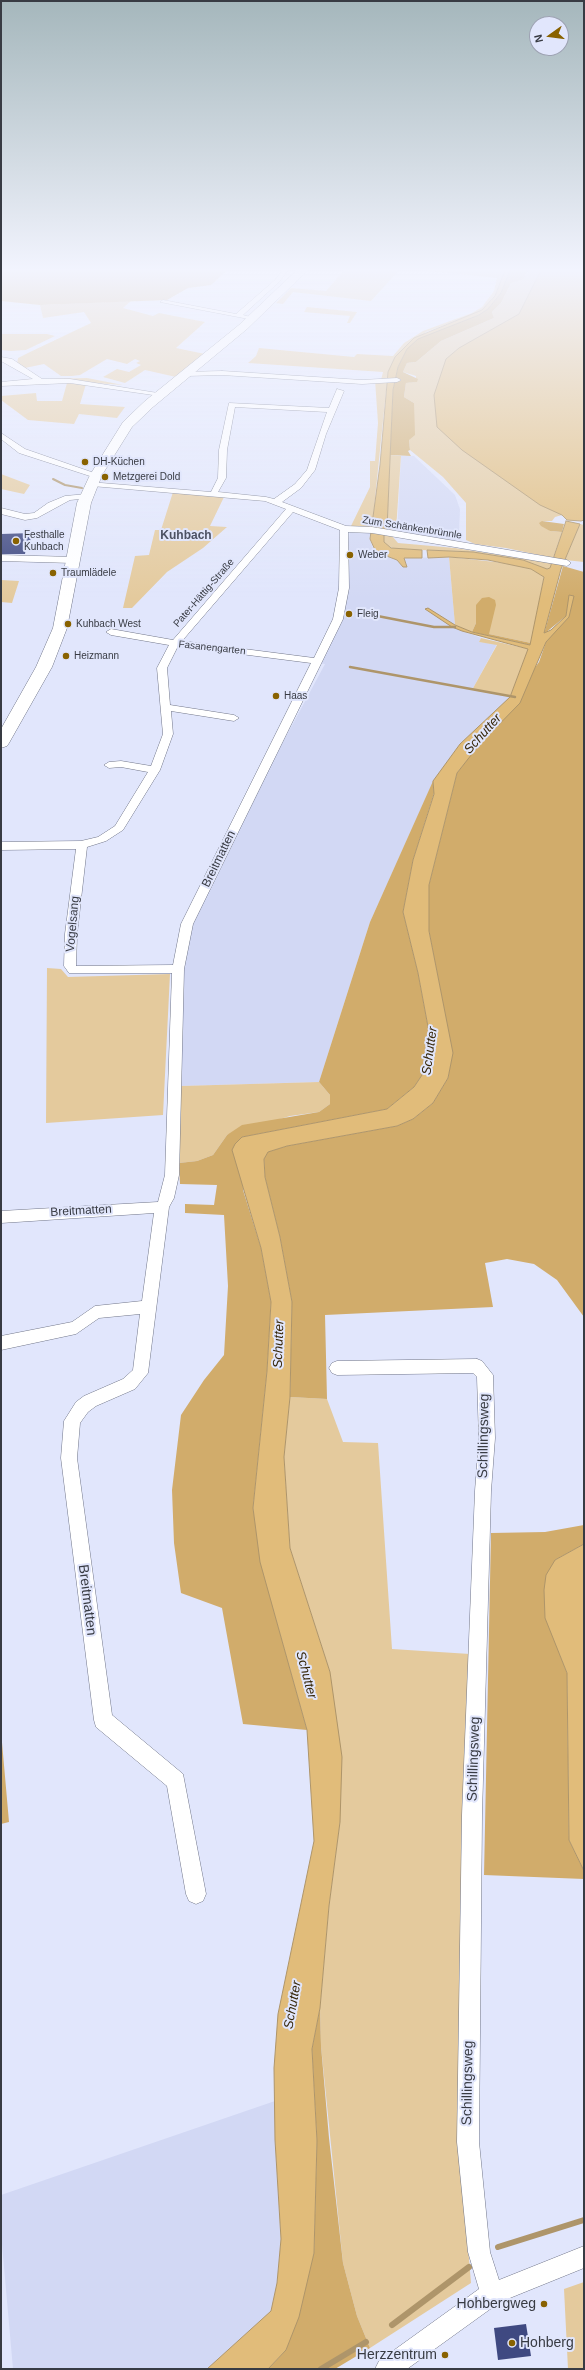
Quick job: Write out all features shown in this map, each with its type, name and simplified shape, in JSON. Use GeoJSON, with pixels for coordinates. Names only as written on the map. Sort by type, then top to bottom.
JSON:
{"type":"FeatureCollection","features":[{"type":"Feature","properties":{"kind":"main road"},"geometry":{"type":"LineString","coordinates":[[1,743],[44,667],[60,628],[73,560],[92,485],[127,425],[160,394],[180,379]]}},
{"type":"Feature","properties":{"kind":"street"},"geometry":{"type":"LineString","coordinates":[[36,379],[40,381]]}},
{"type":"Feature","properties":{"kind":"street"},"geometry":{"type":"LineString","coordinates":[[309,379],[362,382],[397,380]]}},
{"type":"Feature","properties":{"kind":"street"},"geometry":{"type":"LineString","coordinates":[[1,384],[40,381],[93,383],[160,394]]}},
{"type":"Feature","properties":{"kind":"street"},"geometry":{"type":"LineString","coordinates":[[276,502],[297,486],[311,470],[331,410],[340,391]]}},
{"type":"Feature","properties":{"kind":"street"},"geometry":{"type":"LineString","coordinates":[[214,493],[222,478],[224,450],[232,405],[331,410]]}},
{"type":"Feature","properties":{"kind":"street"},"geometry":{"type":"LineString","coordinates":[[1,435],[22,451],[92,485]]}},
{"type":"Feature","properties":{"kind":"street"},"geometry":{"type":"LineString","coordinates":[[1,511],[25,517],[37,515],[51,505],[92,485]]}},
{"type":"Feature","properties":{"kind":"street","name":"Zum Schänkenbrünnle"},"geometry":{"type":"LineString","coordinates":[[92,485],[214,493],[276,502],[344,529],[372,530],[567,563]]}},
{"type":"Feature","properties":{"kind":"street","name":"Pater-Hättig-Straße"},"geometry":{"type":"LineString","coordinates":[[111,632],[175,643],[292,508]]}},
{"type":"Feature","properties":{"kind":"street","name":"Breitmatten"},"geometry":{"type":"LineString","coordinates":[[196,1894],[176,1781],[103,1720],[69,1458],[72,1422],[82,1407],[90,1401],[129,1384],[140,1373],[162,1207],[167,1198],[172,1175],[178,969],[186,924],[338,619],[344,588],[344,529]]}},
{"type":"Feature","properties":{"kind":"street"},"geometry":{"type":"LineString","coordinates":[[1,558],[73,560]]}},
{"type":"Feature","properties":{"kind":"street","name":"Fasanengarten"},"geometry":{"type":"LineString","coordinates":[[1,846],[82,845],[102,839],[115,832],[123,823],[155,770],[168,734],[167,707],[162,668],[175,643],[316,661]]}},
{"type":"Feature","properties":{"kind":"street"},"geometry":{"type":"LineString","coordinates":[[167,707],[234,718]]}},
{"type":"Feature","properties":{"kind":"street"},"geometry":{"type":"LineString","coordinates":[[109,765],[121,764],[155,770]]}},
{"type":"Feature","properties":{"kind":"street","name":"Vogelsang"},"geometry":{"type":"LineString","coordinates":[[82,845],[71,934],[70,966],[73,970],[178,969]]}},
{"type":"Feature","properties":{"kind":"street","name":"Breitmatten"},"geometry":{"type":"LineString","coordinates":[[1,1217],[162,1207]]}},
{"type":"Feature","properties":{"kind":"street"},"geometry":{"type":"LineString","coordinates":[[1,1343],[76,1328],[95,1312],[148,1307]]}},
{"type":"Feature","properties":{"kind":"street","name":"Schillingsweg"},"geometry":{"type":"LineString","coordinates":[[337,1368],[477,1366],[485,1375],[487,1438],[483,1492],[472,1799],[468,2142],[479,2252],[492,2294]]}},
{"type":"Feature","properties":{"kind":"street"},"geometry":{"type":"LineString","coordinates":[[387,2369],[492,2294],[584,2257]]}},
{"type":"Feature","properties":{"kind":"shaded area"},"geometry":{"type":"Polygon","coordinates":[[[90,379],[123,385],[48,380],[90,379]]]}},
{"type":"Feature","properties":{"kind":"shaded area"},"geometry":{"type":"Polygon","coordinates":[[[109,379],[132,379],[125,383],[109,379]]]}},
{"type":"Feature","properties":{"kind":"shaded area"},"geometry":{"type":"Polygon","coordinates":[[[381,379],[387,379],[372,528],[351,526],[370,487],[370,461],[375,461],[378,423],[375,380],[381,380],[381,379]]]}},
{"type":"Feature","properties":{"kind":"shaded area"},"geometry":{"type":"Polygon","coordinates":[[[395,379],[418,379],[417,382],[406,383],[404,397],[414,403],[415,435],[409,440],[410,450],[408,451],[411,456],[390,455],[393,390],[395,379]]]}},
{"type":"Feature","properties":{"kind":"shaded area"},"geometry":{"type":"Polygon","coordinates":[[[416,379],[564,379],[584,520],[567,519],[562,515],[555,517],[552,521],[542,521],[550,531],[562,532],[553,558],[506,548],[475,544],[466,540],[466,503],[443,477],[410,450],[409,440],[414,403],[404,397],[406,383],[416,382],[416,379]]]}},
{"type":"Feature","properties":{"kind":"shaded area"},"geometry":{"type":"Polygon","coordinates":[[[67,383],[86,384],[80,404],[125,407],[117,418],[79,414],[74,424],[28,420],[1,400],[1,396],[36,393],[37,401],[62,401],[67,383]]]}},
{"type":"Feature","properties":{"kind":"shaded area"},"geometry":{"type":"Polygon","coordinates":[[[390,455],[401,456],[396,530],[387,529],[390,455]]]}},
{"type":"Feature","properties":{"kind":"shaded area"},"geometry":{"type":"Polygon","coordinates":[[[401,456],[414,456],[455,495],[460,509],[459,534],[455,541],[450,543],[397,532],[401,456]]]}},
{"type":"Feature","properties":{"kind":"shaded area"},"geometry":{"type":"Polygon","coordinates":[[[1,474],[30,485],[24,494],[1,489],[1,474]]]}},
{"type":"Feature","properties":{"kind":"shaded area"},"geometry":{"type":"Polygon","coordinates":[[[173,492],[224,497],[210,526],[227,527],[203,548],[167,572],[132,608],[123,608],[135,556],[149,555],[155,530],[161,530],[173,492]]]}},
{"type":"Feature","properties":{"kind":"shaded area"},"geometry":{"type":"Polygon","coordinates":[[[542,521],[564,524],[562,532],[550,531],[541,526],[539,523],[542,521]]]}},
{"type":"Feature","properties":{"kind":"shaded area"},"geometry":{"type":"Polygon","coordinates":[[[580,524],[584,525],[584,562],[565,560],[580,524]]]}},
{"type":"Feature","properties":{"kind":"shaded area"},"geometry":{"type":"Polygon","coordinates":[[[351,526],[372,528],[370,539],[376,552],[397,560],[403,567],[407,567],[404,558],[449,557],[455,625],[426,609],[463,631],[481,638],[479,642],[497,644],[472,690],[510,697],[460,744],[433,782],[370,922],[319,1082],[181,1086],[183,974],[192,922],[251,802],[325,664],[319,663],[340,620],[346,555],[351,526]]]}},
{"type":"Feature","properties":{"kind":"shaded area"},"geometry":{"type":"Polygon","coordinates":[[[384,535],[392,536],[398,543],[455,548],[552,563],[550,568],[546,569],[523,560],[473,552],[395,549],[388,546],[384,542],[384,535]]]}},
{"type":"Feature","properties":{"kind":"shaded area"},"geometry":{"type":"Polygon","coordinates":[[[449,557],[514,564],[531,569],[544,576],[531,643],[489,634],[476,605],[476,623],[472,632],[455,625],[449,557]]]}},
{"type":"Feature","properties":{"kind":"shaded area"},"geometry":{"type":"Polygon","coordinates":[[[563,566],[584,572],[584,1317],[557,1280],[534,1264],[507,1259],[485,1263],[493,1307],[325,1315],[327,1399],[290,1397],[292,1302],[280,1237],[265,1177],[264,1159],[267,1152],[287,1146],[397,1126],[413,1119],[433,1103],[448,1078],[452,1053],[429,931],[429,885],[457,773],[539,662],[546,642],[569,617],[570,597],[566,616],[544,634],[563,566]]]}},
{"type":"Feature","properties":{"kind":"shaded area"},"geometry":{"type":"Polygon","coordinates":[[[1,580],[19,581],[12,603],[1,602],[1,580]]]}},
{"type":"Feature","properties":{"kind":"shaded area"},"geometry":{"type":"Polygon","coordinates":[[[489,597],[495,600],[496,605],[489,634],[531,643],[530,645],[472,632],[476,623],[476,605],[482,598],[489,597]]]}},
{"type":"Feature","properties":{"kind":"shaded area"},"geometry":{"type":"Polygon","coordinates":[[[481,638],[528,649],[510,697],[472,690],[497,645],[479,642],[481,638]]]}},
{"type":"Feature","properties":{"kind":"shaded area"},"geometry":{"type":"Polygon","coordinates":[[[433,781],[434,793],[413,860],[403,912],[418,973],[429,1032],[422,1075],[414,1087],[387,1109],[242,1137],[243,1190],[261,1248],[271,1302],[267,1371],[253,1508],[275,1614],[307,1730],[243,1724],[222,1608],[181,1593],[174,1543],[172,1490],[181,1415],[204,1380],[224,1355],[228,1286],[224,1215],[185,1213],[185,1204],[214,1205],[217,1185],[180,1184],[179,1163],[197,1161],[213,1155],[227,1135],[242,1125],[319,1112],[330,1104],[330,1095],[319,1082],[370,922],[433,781]]]}},
{"type":"Feature","properties":{"kind":"shaded area"},"geometry":{"type":"Polygon","coordinates":[[[47,968],[61,969],[68,977],[170,974],[163,1115],[46,1123],[47,968]]]}},
{"type":"Feature","properties":{"kind":"shaded area"},"geometry":{"type":"Polygon","coordinates":[[[319,1082],[330,1095],[330,1104],[319,1112],[290,1116],[227,1135],[213,1155],[197,1161],[179,1163],[181,1086],[319,1082]]]}},
{"type":"Feature","properties":{"kind":"shaded area"},"geometry":{"type":"Polygon","coordinates":[[[290,1397],[327,1399],[343,1442],[378,1443],[392,1649],[470,1654],[459,2137],[471,2283],[370,2348],[357,2316],[343,2263],[321,2046],[320,2008],[329,1906],[340,1822],[330,1672],[290,1548],[284,1457],[290,1397]]]}},
{"type":"Feature","properties":{"kind":"shaded area"},"geometry":{"type":"Polygon","coordinates":[[[584,1525],[584,1544],[555,1560],[558,1649],[567,1673],[569,1840],[584,1871],[584,1879],[484,1875],[491,1533],[545,1532],[584,1525]]]}},
{"type":"Feature","properties":{"kind":"shaded area"},"geometry":{"type":"Polygon","coordinates":[[[1,1731],[9,1822],[1,1824],[1,1731]]]}},
{"type":"Feature","properties":{"kind":"shaded area"},"geometry":{"type":"Polygon","coordinates":[[[320,2008],[321,2046],[329,2138],[343,2263],[357,2316],[370,2348],[335,2369],[268,2369],[286,2350],[314,2253],[317,2141],[312,2049],[320,2008]]]}},
{"type":"Feature","properties":{"kind":"shaded area"},"geometry":{"type":"Polygon","coordinates":[[[275,2101],[275,2140],[281,2239],[277,2283],[271,2311],[207,2369],[13,2369],[1,2233],[1,2195],[275,2101]]]}},
{"type":"Feature","properties":{"kind":"shaded area"},"geometry":{"type":"Polygon","coordinates":[[[584,2282],[584,2369],[568,2369],[564,2289],[584,2282]]]}},
{"type":"Feature","properties":{"kind":"water"},"geometry":{"type":"Polygon","coordinates":[[[387,379],[395,379],[393,390],[387,529],[384,536],[384,542],[391,548],[422,550],[422,558],[404,558],[407,567],[403,567],[397,560],[376,552],[370,539],[380,465],[387,379]]]}},
{"type":"Feature","properties":{"kind":"water"},"geometry":{"type":"Polygon","coordinates":[[[439,379],[584,379],[584,520],[567,520],[562,515],[540,505],[462,450],[437,427],[434,395],[439,379]]]}},
{"type":"Feature","properties":{"kind":"water","name":"Schutter"},"geometry":{"type":"Polygon","coordinates":[[[566,521],[580,524],[561,569],[544,633],[551,630],[566,616],[569,595],[574,596],[569,617],[546,642],[520,703],[479,745],[457,773],[429,885],[429,931],[453,1053],[448,1078],[433,1103],[413,1119],[397,1126],[287,1146],[268,1152],[264,1159],[265,1177],[280,1237],[292,1302],[290,1397],[284,1457],[290,1548],[330,1672],[342,1757],[340,1822],[329,1906],[320,2008],[312,2049],[317,2141],[314,2253],[299,2317],[286,2350],[268,2369],[207,2369],[271,2311],[277,2283],[281,2239],[275,2140],[274,2068],[278,2014],[314,1841],[307,1730],[260,1562],[253,1508],[267,1371],[271,1302],[261,1248],[232,1150],[235,1144],[242,1137],[387,1109],[414,1087],[422,1075],[429,1032],[418,973],[403,912],[413,860],[434,794],[433,781],[460,744],[510,697],[528,649],[462,631],[452,627],[425,609],[428,608],[455,625],[472,632],[530,645],[544,577],[531,569],[488,560],[449,557],[428,558],[427,550],[473,552],[523,560],[547,569],[550,568],[566,521]]]}},
{"type":"Feature","properties":{"kind":"water"},"geometry":{"type":"Polygon","coordinates":[[[584,1544],[584,1871],[569,1840],[567,1673],[545,1618],[544,1590],[546,1575],[555,1560],[584,1544]]]}},
{"type":"Feature","properties":{"kind":"building","name":"Festhalle Kuhbach"},"geometry":{"type":"Polygon","coordinates":[[[32,533],[29,548],[26,548],[25,554],[1,554],[1,534],[32,533]]]}},
{"type":"Feature","properties":{"kind":"building","name":"Hohberg"},"geometry":{"type":"Polygon","coordinates":[[[526,2324],[531,2356],[498,2360],[494,2328],[526,2324]]]}},
{"type":"Feature","properties":{"kind":"waterway"},"geometry":{"type":"LineString","coordinates":[[53,479],[65,485],[82,488]]}},
{"type":"Feature","properties":{"kind":"waterway"},"geometry":{"type":"LineString","coordinates":[[357,612],[434,627],[455,627]]}},
{"type":"Feature","properties":{"kind":"waterway"},"geometry":{"type":"LineString","coordinates":[[350,667],[515,697]]}},
{"type":"Feature","properties":{"kind":"waterway"},"geometry":{"type":"LineString","coordinates":[[498,2247],[584,2220]]}},
{"type":"Feature","properties":{"kind":"waterway"},"geometry":{"type":"LineString","coordinates":[[392,2325],[469,2267]]}},
{"type":"Feature","properties":{"kind":"waterway"},"geometry":{"type":"LineString","coordinates":[[321,2369],[366,2342]]}},
{"type":"Feature","properties":{"kind":"place","name":"DH-Küchen"},"geometry":{"type":"Point","coordinates":[85,462]}},
{"type":"Feature","properties":{"kind":"place","name":"Metzgerei Dold"},"geometry":{"type":"Point","coordinates":[105,477]}},
{"type":"Feature","properties":{"kind":"place","name":"Festhalle Kuhbach"},"geometry":{"type":"Point","coordinates":[16,541]}},
{"type":"Feature","properties":{"kind":"place","name":"Weber"},"geometry":{"type":"Point","coordinates":[350,555]}},
{"type":"Feature","properties":{"kind":"place","name":"Traumlädele"},"geometry":{"type":"Point","coordinates":[53,573]}},
{"type":"Feature","properties":{"kind":"place","name":"Fleig"},"geometry":{"type":"Point","coordinates":[349,614]}},
{"type":"Feature","properties":{"kind":"place","name":"Kuhbach West"},"geometry":{"type":"Point","coordinates":[68,624]}},
{"type":"Feature","properties":{"kind":"place","name":"Heizmann"},"geometry":{"type":"Point","coordinates":[66,656]}},
{"type":"Feature","properties":{"kind":"place","name":"Haas"},"geometry":{"type":"Point","coordinates":[276,696]}},
{"type":"Feature","properties":{"kind":"place","name":"Hohbergweg"},"geometry":{"type":"Point","coordinates":[544,2304]}},
{"type":"Feature","properties":{"kind":"place","name":"Hohberg"},"geometry":{"type":"Point","coordinates":[512,2343]}},
{"type":"Feature","properties":{"kind":"place","name":"Herzzentrum"},"geometry":{"type":"Point","coordinates":[445,2355]}},
{"type":"Feature","properties":{"kind":"district","name":"Kuhbach"},"geometry":{"type":"Point","coordinates":[186,536]}}]}
